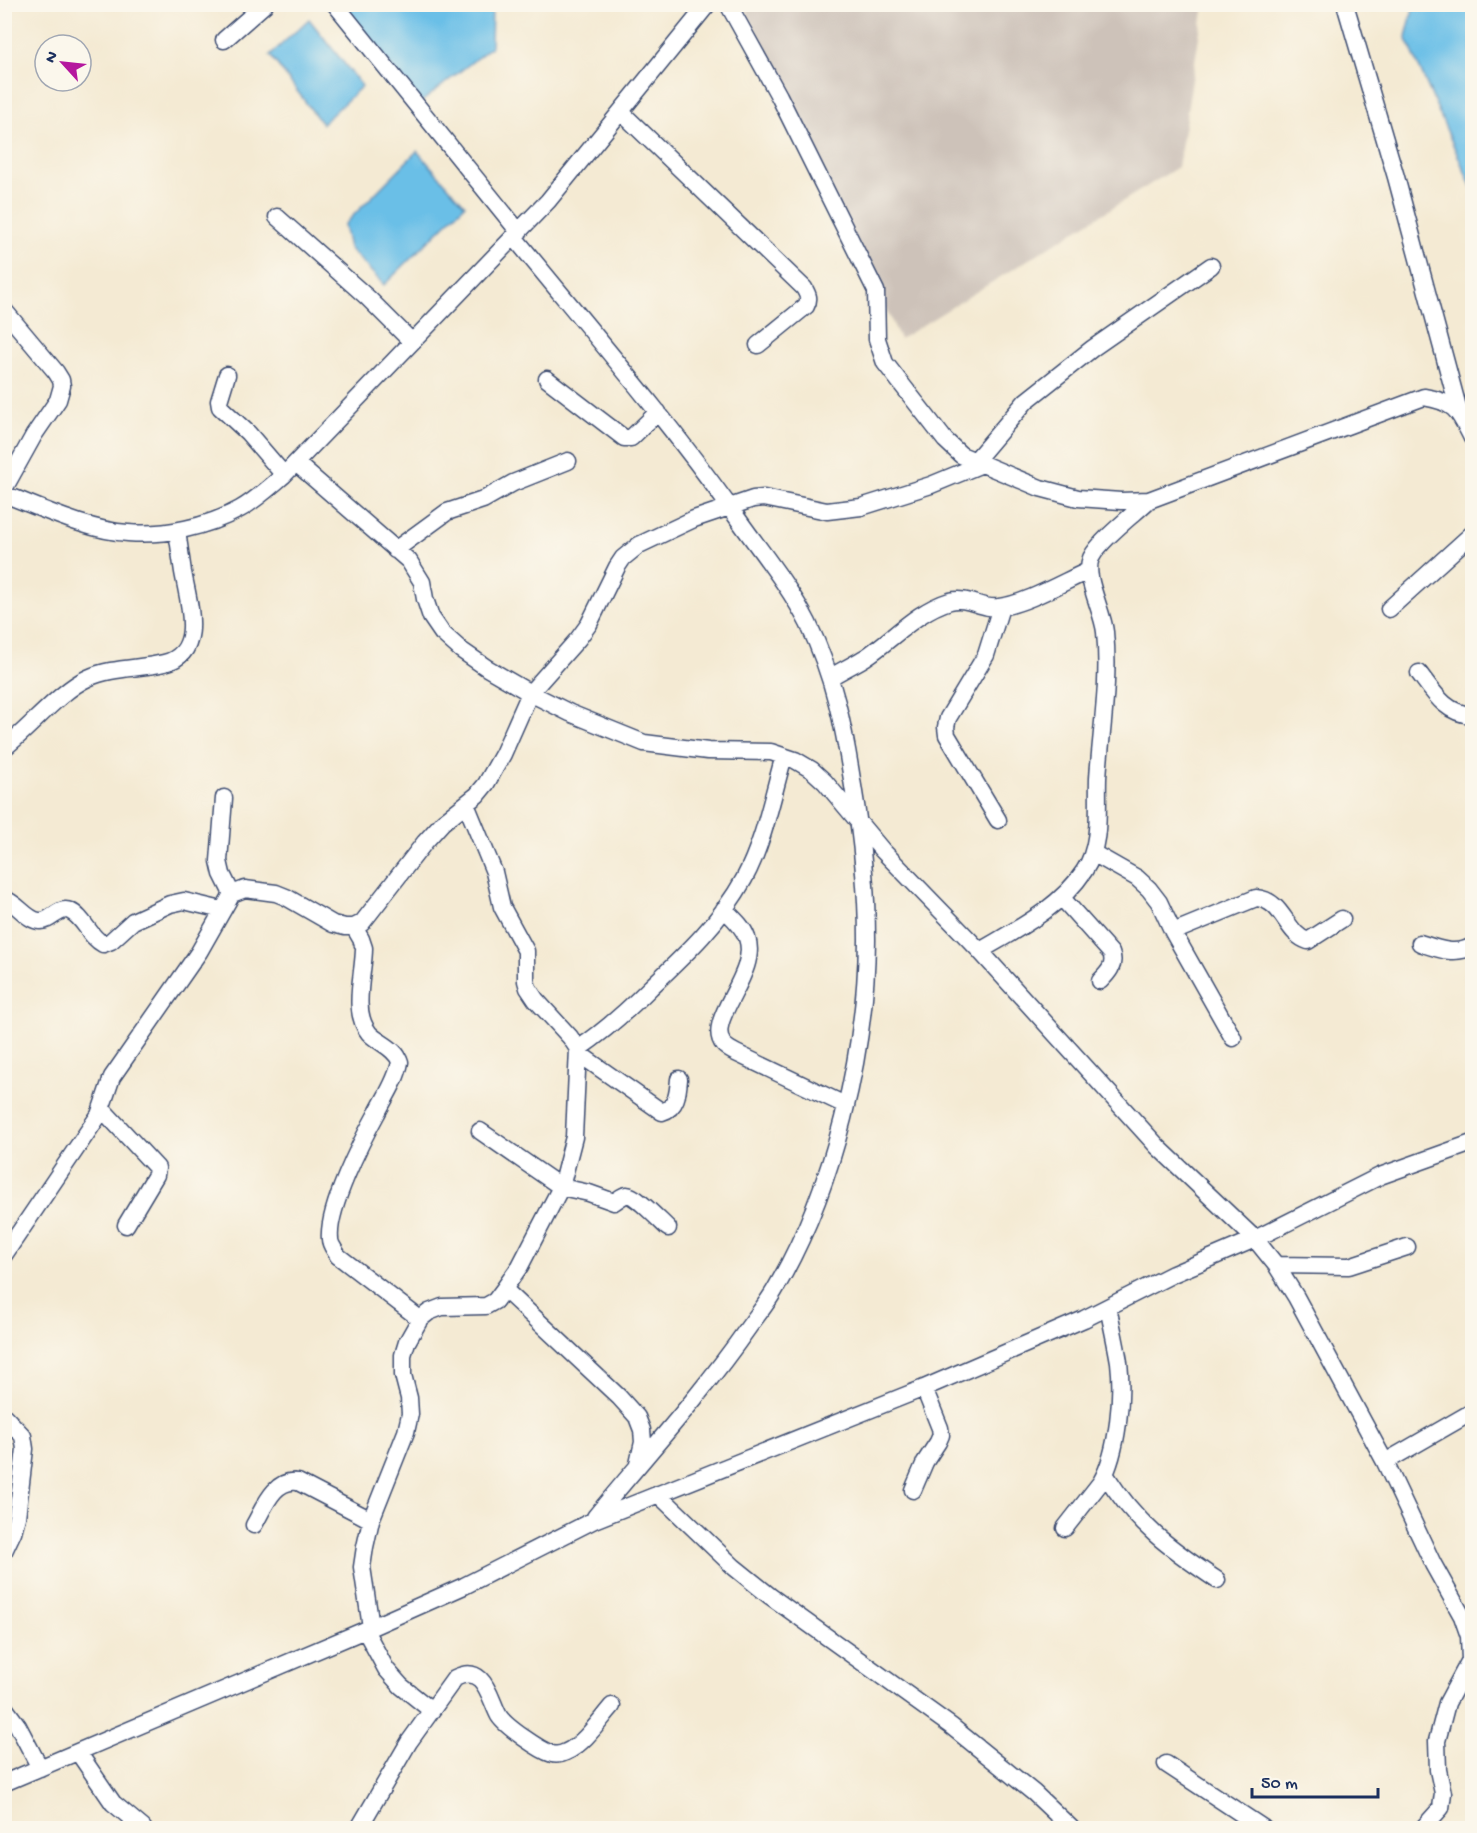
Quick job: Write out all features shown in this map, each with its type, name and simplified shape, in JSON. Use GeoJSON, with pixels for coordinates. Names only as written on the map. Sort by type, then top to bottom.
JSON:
{"type":"FeatureCollection","features":[{"type":"Feature","properties":{"kind":"street"},"geometry":{"type":"LineString","coordinates":[[224,40],[266,4]]}},
{"type":"Feature","properties":{"kind":"street"},"geometry":{"type":"LineString","coordinates":[[335,4],[658,412],[780,578],[807,621],[831,677],[845,733],[859,822],[867,937],[865,989],[854,1070],[832,1156],[808,1224],[777,1287],[727,1358],[594,1520]]}},
{"type":"Feature","properties":{"kind":"street"},"geometry":{"type":"LineString","coordinates":[[4,495],[83,523],[127,533],[177,531],[239,509],[284,476],[548,201],[708,4]]}},
{"type":"Feature","properties":{"kind":"street"},"geometry":{"type":"LineString","coordinates":[[728,4],[779,96],[876,291],[877,339],[885,363],[945,440],[961,455],[1040,488],[1078,498],[1149,500],[1425,397],[1440,399],[1459,411]]}},
{"type":"Feature","properties":{"kind":"street"},"geometry":{"type":"LineString","coordinates":[[1345,4],[1396,177],[1459,411],[1473,438]]}},
{"type":"Feature","properties":{"kind":"street"},"geometry":{"type":"LineString","coordinates":[[621,112],[804,288],[809,301],[806,306],[758,345]]}},
{"type":"Feature","properties":{"kind":"street"},"geometry":{"type":"LineString","coordinates":[[277,217],[368,298],[412,342]]}},
{"type":"Feature","properties":{"kind":"street"},"geometry":{"type":"LineString","coordinates":[[4,1255],[102,1109],[112,1077],[199,952],[232,894],[245,889],[276,893],[333,924],[354,927],[362,922],[425,842],[443,822],[477,795],[494,772],[530,693],[589,624],[623,558],[639,545],[694,519],[753,499],[764,498],[826,511],[861,507],[931,485],[978,462],[1026,401],[1093,348],[1212,266]]}},
{"type":"Feature","properties":{"kind":"street"},"geometry":{"type":"LineString","coordinates":[[4,310],[56,372],[62,386],[58,400],[34,435],[4,489]]}},
{"type":"Feature","properties":{"kind":"street"},"geometry":{"type":"LineString","coordinates":[[227,375],[219,401],[220,407],[248,433],[284,476]]}},
{"type":"Feature","properties":{"kind":"street"},"geometry":{"type":"LineString","coordinates":[[547,379],[624,438],[631,438],[658,412]]}},
{"type":"Feature","properties":{"kind":"street"},"geometry":{"type":"LineString","coordinates":[[395,550],[447,512],[483,500],[513,483],[568,461]]}},
{"type":"Feature","properties":{"kind":"street"},"geometry":{"type":"LineString","coordinates":[[296,463],[409,561],[422,582],[431,617],[442,633],[478,662],[530,693],[570,713],[644,743],[708,751],[771,752],[795,760],[812,770],[825,782],[889,858],[980,951],[1158,1147],[1255,1239],[1276,1265],[1306,1315],[1385,1462],[1433,1564],[1462,1616],[1469,1635],[1471,1660],[1447,1703],[1437,1741],[1438,1770],[1443,1793],[1441,1808],[1424,1828]]}},
{"type":"Feature","properties":{"kind":"street"},"geometry":{"type":"LineString","coordinates":[[980,951],[1062,898],[1086,870],[1093,853],[1098,811],[1106,644],[1103,619],[1088,571],[1090,559],[1097,548],[1149,500]]}},
{"type":"Feature","properties":{"kind":"street"},"geometry":{"type":"LineString","coordinates":[[4,748],[24,733],[61,697],[87,678],[168,663],[185,650],[191,629],[191,610],[177,531]]}},
{"type":"Feature","properties":{"kind":"street"},"geometry":{"type":"LineString","coordinates":[[1389,609],[1473,534]]}},
{"type":"Feature","properties":{"kind":"street"},"geometry":{"type":"LineString","coordinates":[[831,677],[866,657],[907,624],[938,606],[962,599],[996,608],[1014,604],[1088,571]]}},
{"type":"Feature","properties":{"kind":"street"},"geometry":{"type":"LineString","coordinates":[[998,820],[947,735],[946,727],[948,718],[986,655],[1001,607]]}},
{"type":"Feature","properties":{"kind":"street"},"geometry":{"type":"LineString","coordinates":[[1419,673],[1440,702],[1454,711],[1473,715]]}},
{"type":"Feature","properties":{"kind":"street"},"geometry":{"type":"LineString","coordinates":[[431,1710],[401,1686],[386,1669],[368,1629],[363,1567],[371,1520],[410,1414],[409,1398],[403,1375],[403,1355],[407,1342],[420,1319],[429,1312],[442,1308],[486,1306],[495,1301],[520,1266],[561,1187],[574,1137],[578,1051],[616,1021],[678,962],[724,909],[745,878],[758,846],[784,756]]}},
{"type":"Feature","properties":{"kind":"street"},"geometry":{"type":"LineString","coordinates":[[224,798],[219,861],[222,874],[232,894]]}},
{"type":"Feature","properties":{"kind":"street"},"geometry":{"type":"LineString","coordinates":[[466,804],[494,872],[502,908],[526,951],[526,981],[536,1000],[570,1037],[578,1051],[662,1112],[670,1109],[674,1104],[679,1079]]}},
{"type":"Feature","properties":{"kind":"street"},"geometry":{"type":"LineString","coordinates":[[1093,853],[1137,878],[1159,902],[1173,932],[1233,1038]]}},
{"type":"Feature","properties":{"kind":"street"},"geometry":{"type":"LineString","coordinates":[[1062,898],[1111,953],[1114,960],[1113,966],[1100,981]]}},
{"type":"Feature","properties":{"kind":"street"},"geometry":{"type":"LineString","coordinates":[[1173,932],[1256,898],[1272,903],[1297,935],[1308,941],[1342,919]]}},
{"type":"Feature","properties":{"kind":"street"},"geometry":{"type":"LineString","coordinates":[[4,899],[14,903],[40,922],[64,910],[69,910],[97,940],[104,944],[111,941],[133,921],[170,904],[184,901],[222,910]]}},
{"type":"Feature","properties":{"kind":"street"},"geometry":{"type":"LineString","coordinates":[[724,909],[738,923],[747,937],[750,953],[745,973],[720,1025],[719,1036],[724,1046],[845,1106]]}},
{"type":"Feature","properties":{"kind":"street"},"geometry":{"type":"LineString","coordinates":[[354,927],[362,939],[364,948],[360,1009],[363,1023],[369,1032],[398,1056],[400,1062],[342,1188],[330,1223],[330,1242],[338,1256],[420,1319]]}},
{"type":"Feature","properties":{"kind":"street"},"geometry":{"type":"LineString","coordinates":[[1420,943],[1451,951],[1465,950],[1473,945]]}},
{"type":"Feature","properties":{"kind":"street"},"geometry":{"type":"LineString","coordinates":[[102,1109],[157,1168],[156,1175],[126,1225]]}},
{"type":"Feature","properties":{"kind":"street"},"geometry":{"type":"LineString","coordinates":[[480,1131],[561,1187],[614,1202],[629,1195],[637,1199],[668,1228]]}},
{"type":"Feature","properties":{"kind":"street"},"geometry":{"type":"LineString","coordinates":[[4,1783],[368,1629],[464,1586],[594,1520],[924,1388],[1108,1307],[1173,1274],[1255,1239],[1380,1176],[1473,1143]]}},
{"type":"Feature","properties":{"kind":"street"},"geometry":{"type":"LineString","coordinates":[[1276,1265],[1349,1266],[1407,1248]]}},
{"type":"Feature","properties":{"kind":"street"},"geometry":{"type":"LineString","coordinates":[[504,1289],[619,1397],[637,1417],[642,1430],[643,1442],[638,1465]]}},
{"type":"Feature","properties":{"kind":"street"},"geometry":{"type":"LineString","coordinates":[[1065,1528],[1105,1474],[1115,1436],[1119,1402],[1119,1364],[1108,1307]]}},
{"type":"Feature","properties":{"kind":"street"},"geometry":{"type":"LineString","coordinates":[[913,1490],[925,1462],[941,1435],[924,1388]]}},
{"type":"Feature","properties":{"kind":"street"},"geometry":{"type":"LineString","coordinates":[[1385,1462],[1473,1412]]}},
{"type":"Feature","properties":{"kind":"street"},"geometry":{"type":"LineString","coordinates":[[4,1416],[23,1436],[25,1449],[17,1517],[4,1551]]}},
{"type":"Feature","properties":{"kind":"street"},"geometry":{"type":"LineString","coordinates":[[1105,1474],[1122,1501],[1157,1537],[1217,1580]]}},
{"type":"Feature","properties":{"kind":"street"},"geometry":{"type":"LineString","coordinates":[[254,1525],[275,1489],[283,1482],[291,1480],[371,1520]]}},
{"type":"Feature","properties":{"kind":"street"},"geometry":{"type":"LineString","coordinates":[[657,1494],[734,1567],[770,1596],[951,1726],[1034,1793],[1071,1828]]}},
{"type":"Feature","properties":{"kind":"street"},"geometry":{"type":"LineString","coordinates":[[359,1828],[404,1750],[431,1710],[455,1678],[464,1673],[474,1675],[483,1682],[500,1718],[554,1755],[564,1753],[574,1747],[612,1706]]}},
{"type":"Feature","properties":{"kind":"street"},"geometry":{"type":"LineString","coordinates":[[4,1707],[18,1726],[40,1768]]}},
{"type":"Feature","properties":{"kind":"street"},"geometry":{"type":"LineString","coordinates":[[78,1752],[113,1803],[142,1828]]}},
{"type":"Feature","properties":{"kind":"street"},"geometry":{"type":"LineString","coordinates":[[1166,1764],[1263,1828]]}},
{"type":"Feature","properties":{"kind":"shaded area"},"geometry":{"type":"Polygon","coordinates":[[[744,5],[1204,5],[1178,167],[900,339],[744,5]]]}},
{"type":"Feature","properties":{"kind":"water"},"geometry":{"type":"Polygon","coordinates":[[[342,5],[492,5],[491,47],[420,103],[342,5]]]}},
{"type":"Feature","properties":{"kind":"water"},"geometry":{"type":"Polygon","coordinates":[[[1414,5],[1472,5],[1472,188],[1406,37],[1414,5]]]}},
{"type":"Feature","properties":{"kind":"water"},"geometry":{"type":"Polygon","coordinates":[[[309,19],[362,86],[322,124],[270,55],[309,19]]]}},
{"type":"Feature","properties":{"kind":"water"},"geometry":{"type":"Polygon","coordinates":[[[417,151],[465,205],[384,285],[349,248],[344,225],[417,151]]]}}]}
